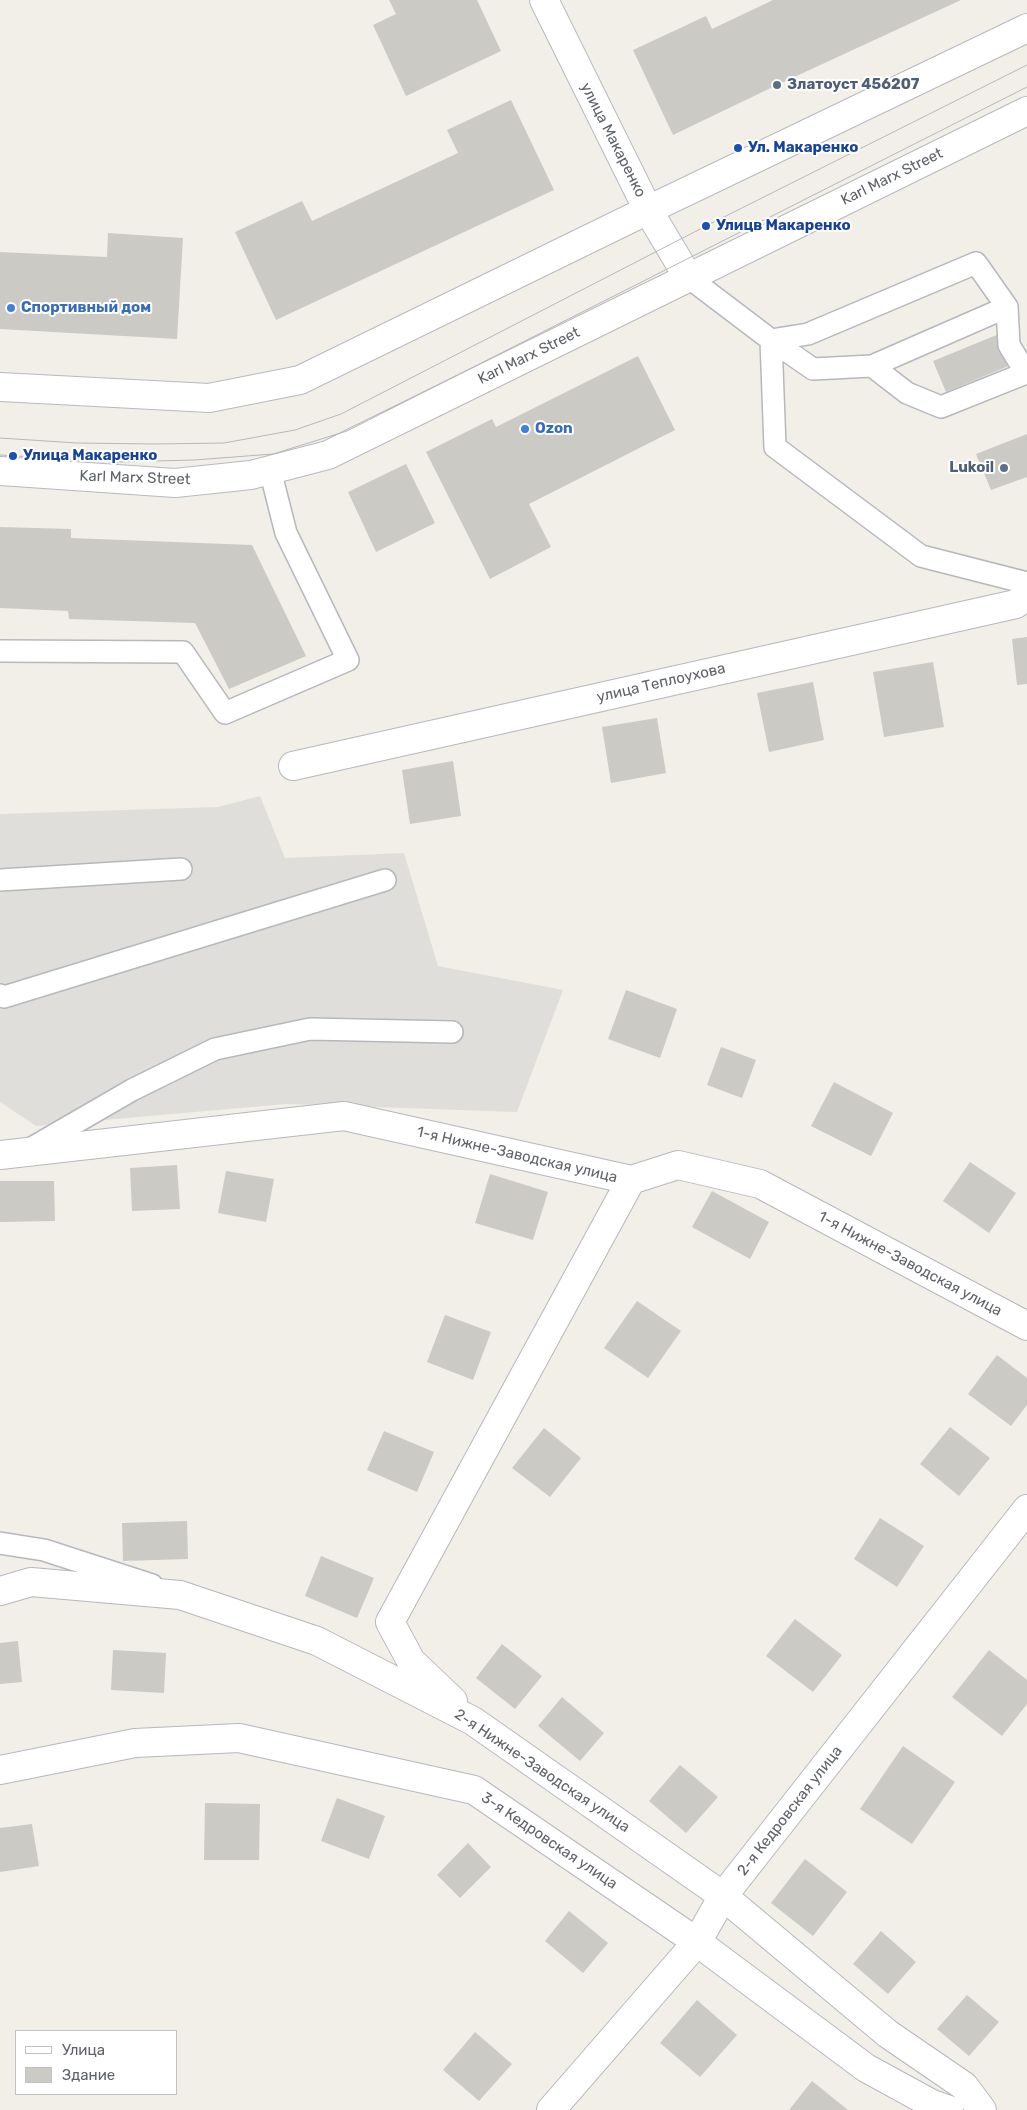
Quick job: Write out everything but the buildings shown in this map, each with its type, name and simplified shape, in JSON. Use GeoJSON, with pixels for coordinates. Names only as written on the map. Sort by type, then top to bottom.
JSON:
{"type":"FeatureCollection","features":[{"type":"Feature","properties":{"kind":"street","name":"улица Макаренко"},"geometry":{"type":"LineString","coordinates":[[544,0],[648,210],[688,277]]}},
{"type":"Feature","properties":{"kind":"street"},"geometry":{"type":"LineString","coordinates":[[0,387],[209,398],[300,380],[1027,28]]}},
{"type":"Feature","properties":{"kind":"street","name":"Karl Marx Street"},"geometry":{"type":"LineString","coordinates":[[0,471],[175,483],[251,475],[328,454],[1027,110]]}},
{"type":"Feature","properties":{"kind":"street","name":"улица Теплоухова"},"geometry":{"type":"LineString","coordinates":[[292,766],[1016,604],[1027,595]]}},
{"type":"Feature","properties":{"kind":"street","name":"1-я Нижне-Заводская улица"},"geometry":{"type":"LineString","coordinates":[[12,1154],[344,1116],[631,1180],[678,1165],[760,1184],[1027,1326]]}},
{"type":"Feature","properties":{"kind":"street"},"geometry":{"type":"LineString","coordinates":[[473,1721],[411,1661],[390,1622],[631,1180]]}},
{"type":"Feature","properties":{"kind":"street","name":"2-я Кедровская улица"},"geometry":{"type":"LineString","coordinates":[[551,2110],[697,1942],[723,1896],[1027,1509]]}},
{"type":"Feature","properties":{"kind":"street","name":"2-я Нижне-Заводская улица"},"geometry":{"type":"LineString","coordinates":[[0,1591],[31,1582],[180,1595],[317,1641],[473,1721],[723,1896],[888,2034],[964,2086],[982,2110]]}},
{"type":"Feature","properties":{"kind":"street","name":"3-я Кедровская улица"},"geometry":{"type":"LineString","coordinates":[[0,1770],[135,1743],[240,1738],[474,1790],[697,1942],[866,2068],[932,2104],[949,2110]]}},
{"type":"Feature","properties":{"kind":"lane"},"geometry":{"type":"LineString","coordinates":[[771,340],[808,334],[976,263],[1007,306],[1008,345],[1026,373],[941,407],[907,393],[872,366]]}},
{"type":"Feature","properties":{"kind":"lane"},"geometry":{"type":"LineString","coordinates":[[688,277],[771,340],[813,369],[872,366],[1007,306]]}},
{"type":"Feature","properties":{"kind":"lane"},"geometry":{"type":"LineString","coordinates":[[771,340],[775,447],[921,556],[1027,583]]}},
{"type":"Feature","properties":{"kind":"lane"},"geometry":{"type":"LineString","coordinates":[[0,650],[184,652],[225,714],[348,660],[286,533],[270,470]]}},
{"type":"Feature","properties":{"kind":"lane"},"geometry":{"type":"LineString","coordinates":[[0,880],[181,869]]}},
{"type":"Feature","properties":{"kind":"lane"},"geometry":{"type":"LineString","coordinates":[[0,995],[4,997],[386,880]]}},
{"type":"Feature","properties":{"kind":"lane"},"geometry":{"type":"LineString","coordinates":[[12,1154],[132,1090],[215,1049],[310,1029],[452,1032]]}},
{"type":"Feature","properties":{"kind":"lane"},"geometry":{"type":"LineString","coordinates":[[0,1543],[44,1550],[180,1595]]}},
{"type":"Feature","properties":{"kind":"shaded area"},"geometry":{"type":"Polygon","coordinates":[[[260,796],[285,858],[404,853],[438,966],[563,990],[517,1112],[286,1104],[36,1126],[0,1102],[0,814],[218,807],[260,796]]]}},
{"type":"Feature","properties":{"kind":"tram line"},"geometry":{"type":"LineString","coordinates":[[0,438],[77,443],[224,443],[295,430],[341,414],[706,226],[1027,65]]}},
{"type":"Feature","properties":{"kind":"tram line"},"geometry":{"type":"LineString","coordinates":[[0,455],[116,462],[194,460],[273,454],[347,431],[1027,87]]}},
{"type":"Feature","properties":{"kind":"place","name":"Златоуст 456207"},"geometry":{"type":"Point","coordinates":[777,85]}},
{"type":"Feature","properties":{"kind":"place","name":"Ул. Макаренко"},"geometry":{"type":"Point","coordinates":[738,148]}},
{"type":"Feature","properties":{"kind":"place","name":"Улицв Макаренко"},"geometry":{"type":"Point","coordinates":[706,226]}},
{"type":"Feature","properties":{"kind":"place","name":"Спортивный дом"},"geometry":{"type":"Point","coordinates":[11,308]}},
{"type":"Feature","properties":{"kind":"place","name":"Ozon"},"geometry":{"type":"Point","coordinates":[525,429]}},
{"type":"Feature","properties":{"kind":"place","name":"Улица Макаренко"},"geometry":{"type":"Point","coordinates":[13,456]}},
{"type":"Feature","properties":{"kind":"place","name":"Lukoil"},"geometry":{"type":"Point","coordinates":[1004,468]}}]}
